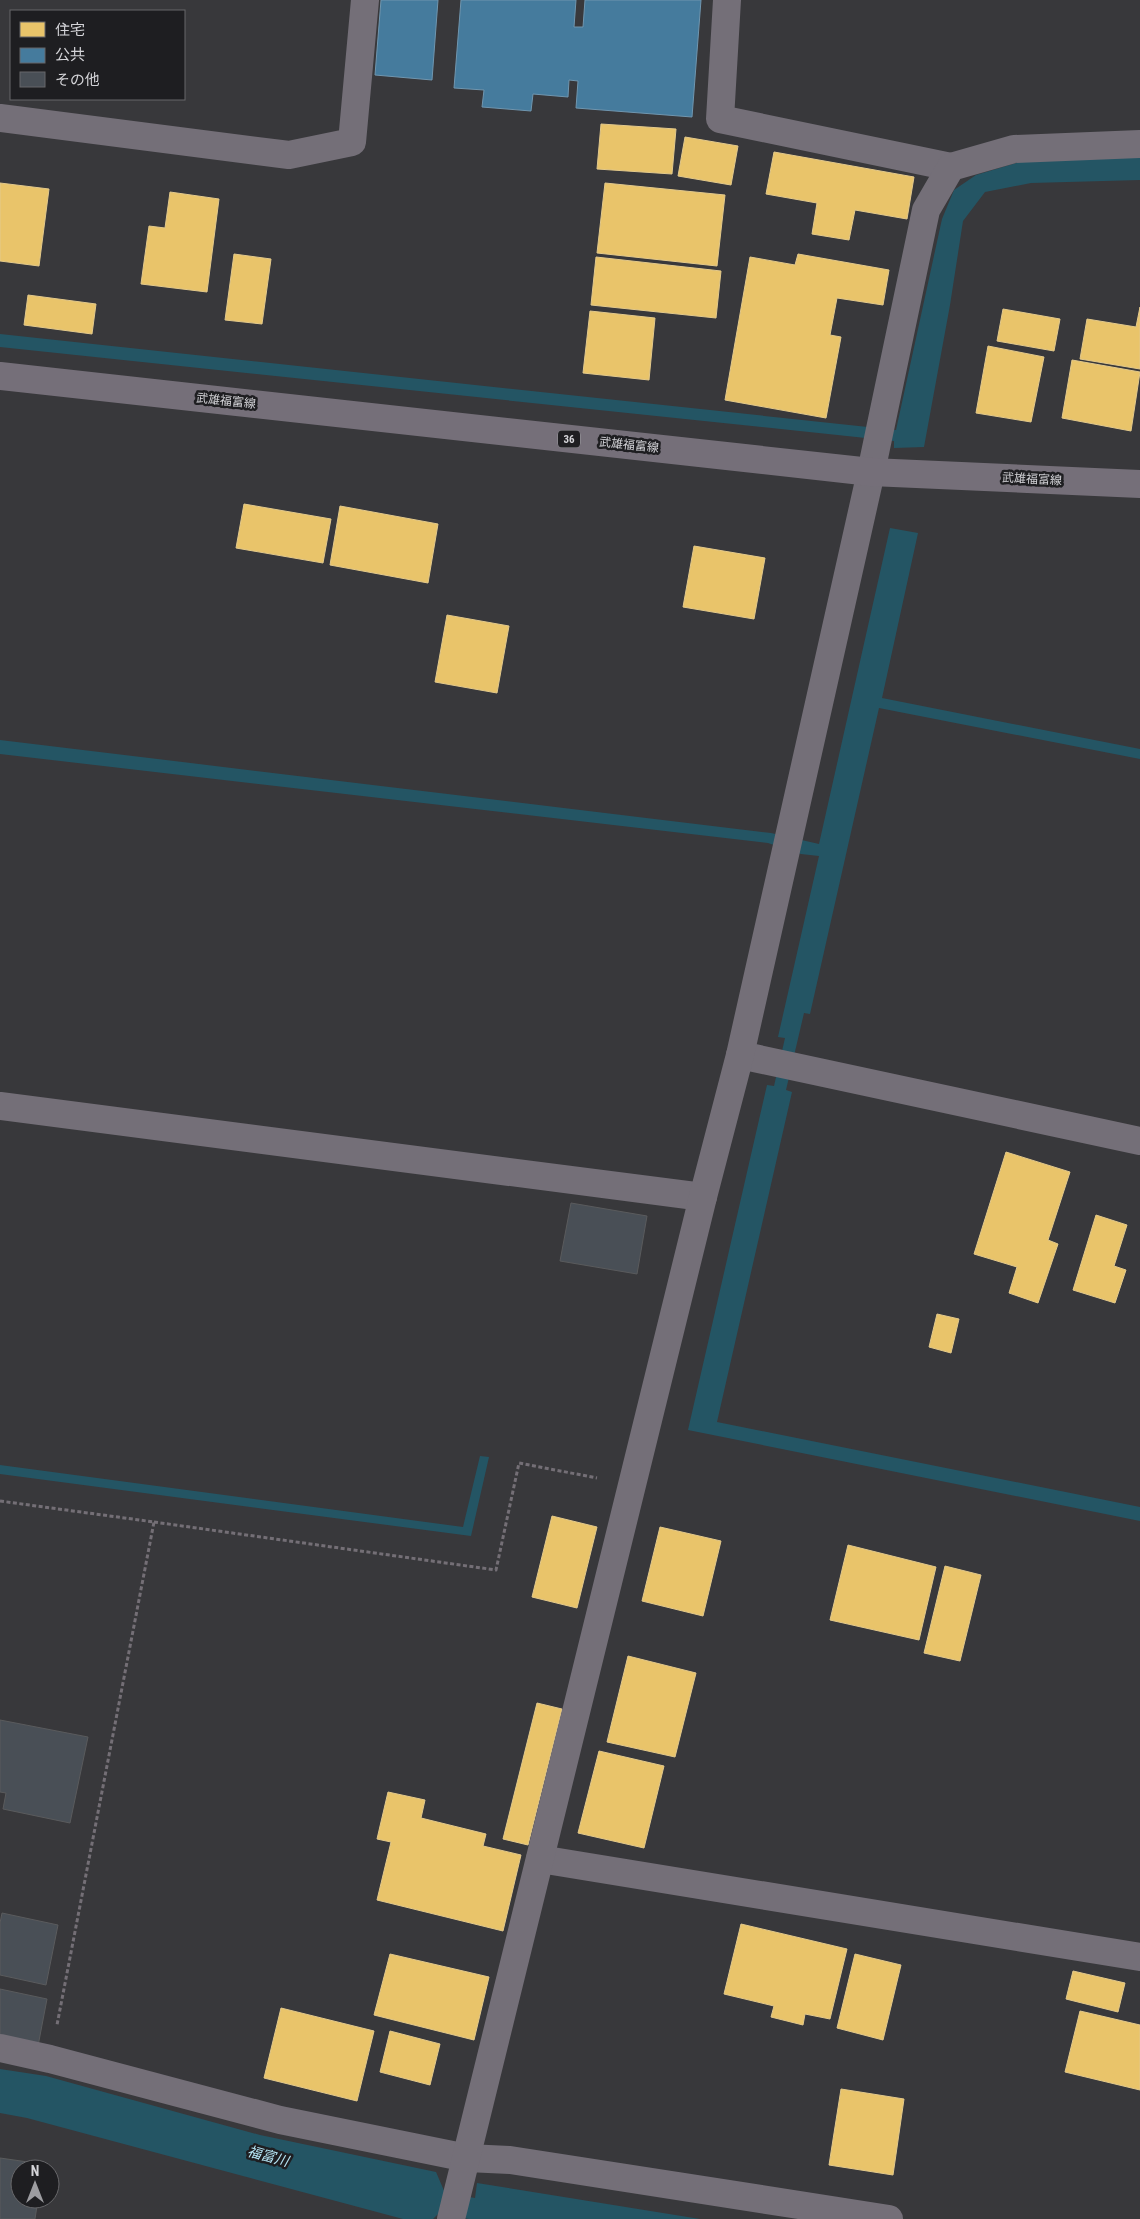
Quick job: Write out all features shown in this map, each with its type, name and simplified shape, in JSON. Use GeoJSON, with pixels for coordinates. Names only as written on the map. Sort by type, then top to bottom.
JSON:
{"type":"FeatureCollection","features":[{"type":"Feature","properties":{"kind":"main road","name":"武雄福富線"},"geometry":{"type":"LineString","coordinates":[[0,376],[873,461],[1140,484]]}},
{"type":"Feature","properties":{"kind":"street"},"geometry":{"type":"LineString","coordinates":[[0,118],[289,155],[352,142],[365,0]]}},
{"type":"Feature","properties":{"kind":"street"},"geometry":{"type":"LineString","coordinates":[[727,0],[720,119],[951,167],[1014,149],[1140,144]]}},
{"type":"Feature","properties":{"kind":"street"},"geometry":{"type":"LineString","coordinates":[[451,2219],[703,1197],[740,1055],[873,461],[926,210],[951,167]]}},
{"type":"Feature","properties":{"kind":"street"},"geometry":{"type":"LineString","coordinates":[[740,1055],[1140,1141]]}},
{"type":"Feature","properties":{"kind":"street"},"geometry":{"type":"LineString","coordinates":[[0,1106],[703,1197]]}},
{"type":"Feature","properties":{"kind":"street"},"geometry":{"type":"LineString","coordinates":[[540,1859],[1140,1957]]}},
{"type":"Feature","properties":{"kind":"street"},"geometry":{"type":"LineString","coordinates":[[0,2048],[50,2059],[465,2167],[510,2160],[889,2219]]}},
{"type":"Feature","properties":{"kind":"path"},"geometry":{"type":"LineString","coordinates":[[0,1501],[496,1570],[519,1463],[632,1484]]}},
{"type":"Feature","properties":{"kind":"path"},"geometry":{"type":"LineString","coordinates":[[50,2059],[154,1522]]}},
{"type":"Feature","properties":{"kind":"water"},"geometry":{"type":"Polygon","coordinates":[[[1140,157],[1140,180],[1031,183],[985,192],[963,221],[924,447],[894,448],[894,441],[0,347],[0,334],[896,430],[942,219],[954,190],[976,175],[1026,160],[1140,157]]]}},
{"type":"Feature","properties":{"kind":"water"},"geometry":{"type":"Polygon","coordinates":[[[890,528],[918,533],[882,698],[1140,749],[1140,759],[879,708],[810,1014],[804,1013],[786,1090],[792,1092],[717,1422],[1140,1507],[1140,1521],[688,1430],[767,1085],[774,1086],[785,1038],[778,1037],[819,856],[801,854],[768,843],[0,754],[0,740],[771,833],[819,844],[890,528]]]}},
{"type":"Feature","properties":{"kind":"water"},"geometry":{"type":"Polygon","coordinates":[[[480,1456],[489,1457],[471,1536],[0,1474],[0,1465],[463,1527],[480,1456]]]}},
{"type":"Feature","properties":{"kind":"water","name":"福富川"},"geometry":{"type":"Polygon","coordinates":[[[0,2069],[46,2076],[260,2135],[436,2172],[445,2193],[475,2198],[477,2183],[700,2219],[469,2219],[438,2214],[433,2219],[403,2219],[27,2118],[0,2113],[0,2069]]]}},
{"type":"Feature","properties":{"kind":"building: 住宅"},"geometry":{"type":"Polygon","coordinates":[[[601,124],[676,129],[672,174],[597,169],[601,124]]]}},
{"type":"Feature","properties":{"kind":"building: 住宅"},"geometry":{"type":"Polygon","coordinates":[[[685,137],[738,146],[731,185],[678,176],[685,137]]]}},
{"type":"Feature","properties":{"kind":"building: 住宅"},"geometry":{"type":"Polygon","coordinates":[[[774,152],[914,177],[907,219],[855,210],[849,240],[812,234],[817,203],[766,194],[774,152]]]}},
{"type":"Feature","properties":{"kind":"building: 住宅"},"geometry":{"type":"Polygon","coordinates":[[[0,183],[49,189],[39,266],[0,261],[0,183]]]}},
{"type":"Feature","properties":{"kind":"building: 住宅"},"geometry":{"type":"Polygon","coordinates":[[[605,183],[725,195],[717,266],[597,253],[605,183]]]}},
{"type":"Feature","properties":{"kind":"building: 住宅"},"geometry":{"type":"Polygon","coordinates":[[[170,192],[219,199],[207,292],[141,284],[149,226],[165,228],[170,192]]]}},
{"type":"Feature","properties":{"kind":"building: 住宅"},"geometry":{"type":"Polygon","coordinates":[[[234,254],[271,259],[262,324],[225,320],[234,254]]]}},
{"type":"Feature","properties":{"kind":"building: 住宅"},"geometry":{"type":"Polygon","coordinates":[[[798,254],[889,270],[883,305],[837,298],[830,335],[841,337],[826,418],[725,400],[750,257],[795,265],[798,254]]]}},
{"type":"Feature","properties":{"kind":"building: 住宅"},"geometry":{"type":"Polygon","coordinates":[[[596,257],[721,271],[716,318],[591,305],[596,257]]]}},
{"type":"Feature","properties":{"kind":"building: 住宅"},"geometry":{"type":"Polygon","coordinates":[[[28,295],[96,304],[92,334],[24,325],[28,295]]]}},
{"type":"Feature","properties":{"kind":"building: 住宅"},"geometry":{"type":"Polygon","coordinates":[[[1140,307],[1140,369],[1080,359],[1087,319],[1136,327],[1140,307]]]}},
{"type":"Feature","properties":{"kind":"building: 住宅"},"geometry":{"type":"Polygon","coordinates":[[[1003,309],[1060,319],[1054,351],[997,341],[1003,309]]]}},
{"type":"Feature","properties":{"kind":"building: 住宅"},"geometry":{"type":"Polygon","coordinates":[[[590,311],[655,318],[649,380],[583,373],[590,311]]]}},
{"type":"Feature","properties":{"kind":"building: 住宅"},"geometry":{"type":"Polygon","coordinates":[[[988,346],[1044,357],[1031,422],[976,413],[988,346]]]}},
{"type":"Feature","properties":{"kind":"building: 住宅"},"geometry":{"type":"Polygon","coordinates":[[[1072,360],[1140,372],[1131,431],[1062,418],[1072,360]]]}},
{"type":"Feature","properties":{"kind":"building: 住宅"},"geometry":{"type":"Polygon","coordinates":[[[244,504],[331,519],[323,563],[236,548],[244,504]]]}},
{"type":"Feature","properties":{"kind":"building: 住宅"},"geometry":{"type":"Polygon","coordinates":[[[340,506],[438,524],[428,583],[330,565],[340,506]]]}},
{"type":"Feature","properties":{"kind":"building: 住宅"},"geometry":{"type":"Polygon","coordinates":[[[694,546],[765,558],[754,619],[683,607],[694,546]]]}},
{"type":"Feature","properties":{"kind":"building: 住宅"},"geometry":{"type":"Polygon","coordinates":[[[447,615],[509,626],[497,693],[435,682],[447,615]]]}},
{"type":"Feature","properties":{"kind":"building: 住宅"},"geometry":{"type":"Polygon","coordinates":[[[1006,1152],[1070,1172],[1048,1240],[1058,1244],[1038,1303],[1009,1293],[1017,1267],[974,1254],[1006,1152]]]}},
{"type":"Feature","properties":{"kind":"building: 住宅"},"geometry":{"type":"Polygon","coordinates":[[[1096,1215],[1127,1225],[1114,1266],[1126,1270],[1115,1303],[1073,1290],[1096,1215]]]}},
{"type":"Feature","properties":{"kind":"building: 住宅"},"geometry":{"type":"Polygon","coordinates":[[[937,1314],[959,1319],[951,1353],[929,1347],[937,1314]]]}},
{"type":"Feature","properties":{"kind":"building: 住宅"},"geometry":{"type":"Polygon","coordinates":[[[552,1516],[597,1527],[577,1608],[532,1597],[552,1516]]]}},
{"type":"Feature","properties":{"kind":"building: 住宅"},"geometry":{"type":"Polygon","coordinates":[[[660,1527],[721,1541],[703,1616],[642,1601],[660,1527]]]}},
{"type":"Feature","properties":{"kind":"building: 住宅"},"geometry":{"type":"Polygon","coordinates":[[[848,1545],[936,1567],[919,1640],[830,1620],[848,1545]]]}},
{"type":"Feature","properties":{"kind":"building: 住宅"},"geometry":{"type":"Polygon","coordinates":[[[945,1566],[981,1575],[960,1661],[924,1653],[945,1566]]]}},
{"type":"Feature","properties":{"kind":"building: 住宅"},"geometry":{"type":"Polygon","coordinates":[[[628,1656],[696,1673],[675,1757],[607,1742],[628,1656]]]}},
{"type":"Feature","properties":{"kind":"building: 住宅"},"geometry":{"type":"Polygon","coordinates":[[[537,1703],[562,1709],[528,1845],[503,1839],[537,1703]]]}},
{"type":"Feature","properties":{"kind":"building: 住宅"},"geometry":{"type":"Polygon","coordinates":[[[599,1751],[664,1766],[644,1848],[578,1833],[599,1751]]]}},
{"type":"Feature","properties":{"kind":"building: 住宅"},"geometry":{"type":"Polygon","coordinates":[[[388,1792],[425,1800],[421,1818],[486,1834],[483,1846],[521,1855],[503,1931],[377,1900],[391,1842],[377,1839],[388,1792]]]}},
{"type":"Feature","properties":{"kind":"building: 住宅"},"geometry":{"type":"Polygon","coordinates":[[[741,1924],[847,1949],[830,2019],[805,2014],[803,2025],[771,2017],[774,2006],[724,1994],[741,1924]]]}},
{"type":"Feature","properties":{"kind":"building: 住宅"},"geometry":{"type":"Polygon","coordinates":[[[390,1954],[489,1977],[474,2040],[374,2015],[390,1954]]]}},
{"type":"Feature","properties":{"kind":"building: 住宅"},"geometry":{"type":"Polygon","coordinates":[[[855,1954],[901,1965],[883,2040],[837,2028],[855,1954]]]}},
{"type":"Feature","properties":{"kind":"building: 住宅"},"geometry":{"type":"Polygon","coordinates":[[[1073,1971],[1125,1983],[1118,2012],[1066,1999],[1073,1971]]]}},
{"type":"Feature","properties":{"kind":"building: 住宅"},"geometry":{"type":"Polygon","coordinates":[[[281,2008],[374,2031],[357,2101],[264,2078],[281,2008]]]}},
{"type":"Feature","properties":{"kind":"building: 住宅"},"geometry":{"type":"Polygon","coordinates":[[[1080,2011],[1140,2025],[1140,2090],[1065,2072],[1080,2011]]]}},
{"type":"Feature","properties":{"kind":"building: 住宅"},"geometry":{"type":"Polygon","coordinates":[[[390,2031],[440,2044],[430,2085],[380,2072],[390,2031]]]}},
{"type":"Feature","properties":{"kind":"building: 住宅"},"geometry":{"type":"Polygon","coordinates":[[[841,2089],[904,2099],[893,2175],[829,2165],[841,2089]]]}},
{"type":"Feature","properties":{"kind":"building: 公共"},"geometry":{"type":"Polygon","coordinates":[[[381,0],[438,0],[432,80],[375,75],[381,0]]]}},
{"type":"Feature","properties":{"kind":"building: 公共"},"geometry":{"type":"Polygon","coordinates":[[[461,0],[576,0],[574,27],[583,27],[585,0],[701,0],[692,117],[576,108],[578,81],[569,80],[568,97],[533,94],[531,111],[482,107],[484,90],[454,88],[461,0]]]}},
{"type":"Feature","properties":{"kind":"building: その他"},"geometry":{"type":"Polygon","coordinates":[[[571,1203],[647,1216],[637,1274],[560,1261],[571,1203]]]}},
{"type":"Feature","properties":{"kind":"building: その他"},"geometry":{"type":"Polygon","coordinates":[[[0,1720],[88,1737],[70,1823],[3,1809],[6,1793],[0,1792],[0,1720]]]}},
{"type":"Feature","properties":{"kind":"building: その他"},"geometry":{"type":"Polygon","coordinates":[[[2,1913],[58,1925],[46,1985],[0,1975],[0,1923],[2,1913]]]}},
{"type":"Feature","properties":{"kind":"building: その他"},"geometry":{"type":"Polygon","coordinates":[[[0,1989],[47,1999],[38,2046],[0,2038],[0,1989]]]}},
{"type":"Feature","properties":{"kind":"building: その他"},"geometry":{"type":"Polygon","coordinates":[[[0,2158],[10,2159],[10,2209],[36,2209],[35,2219],[0,2219],[0,2158]]]}}]}
